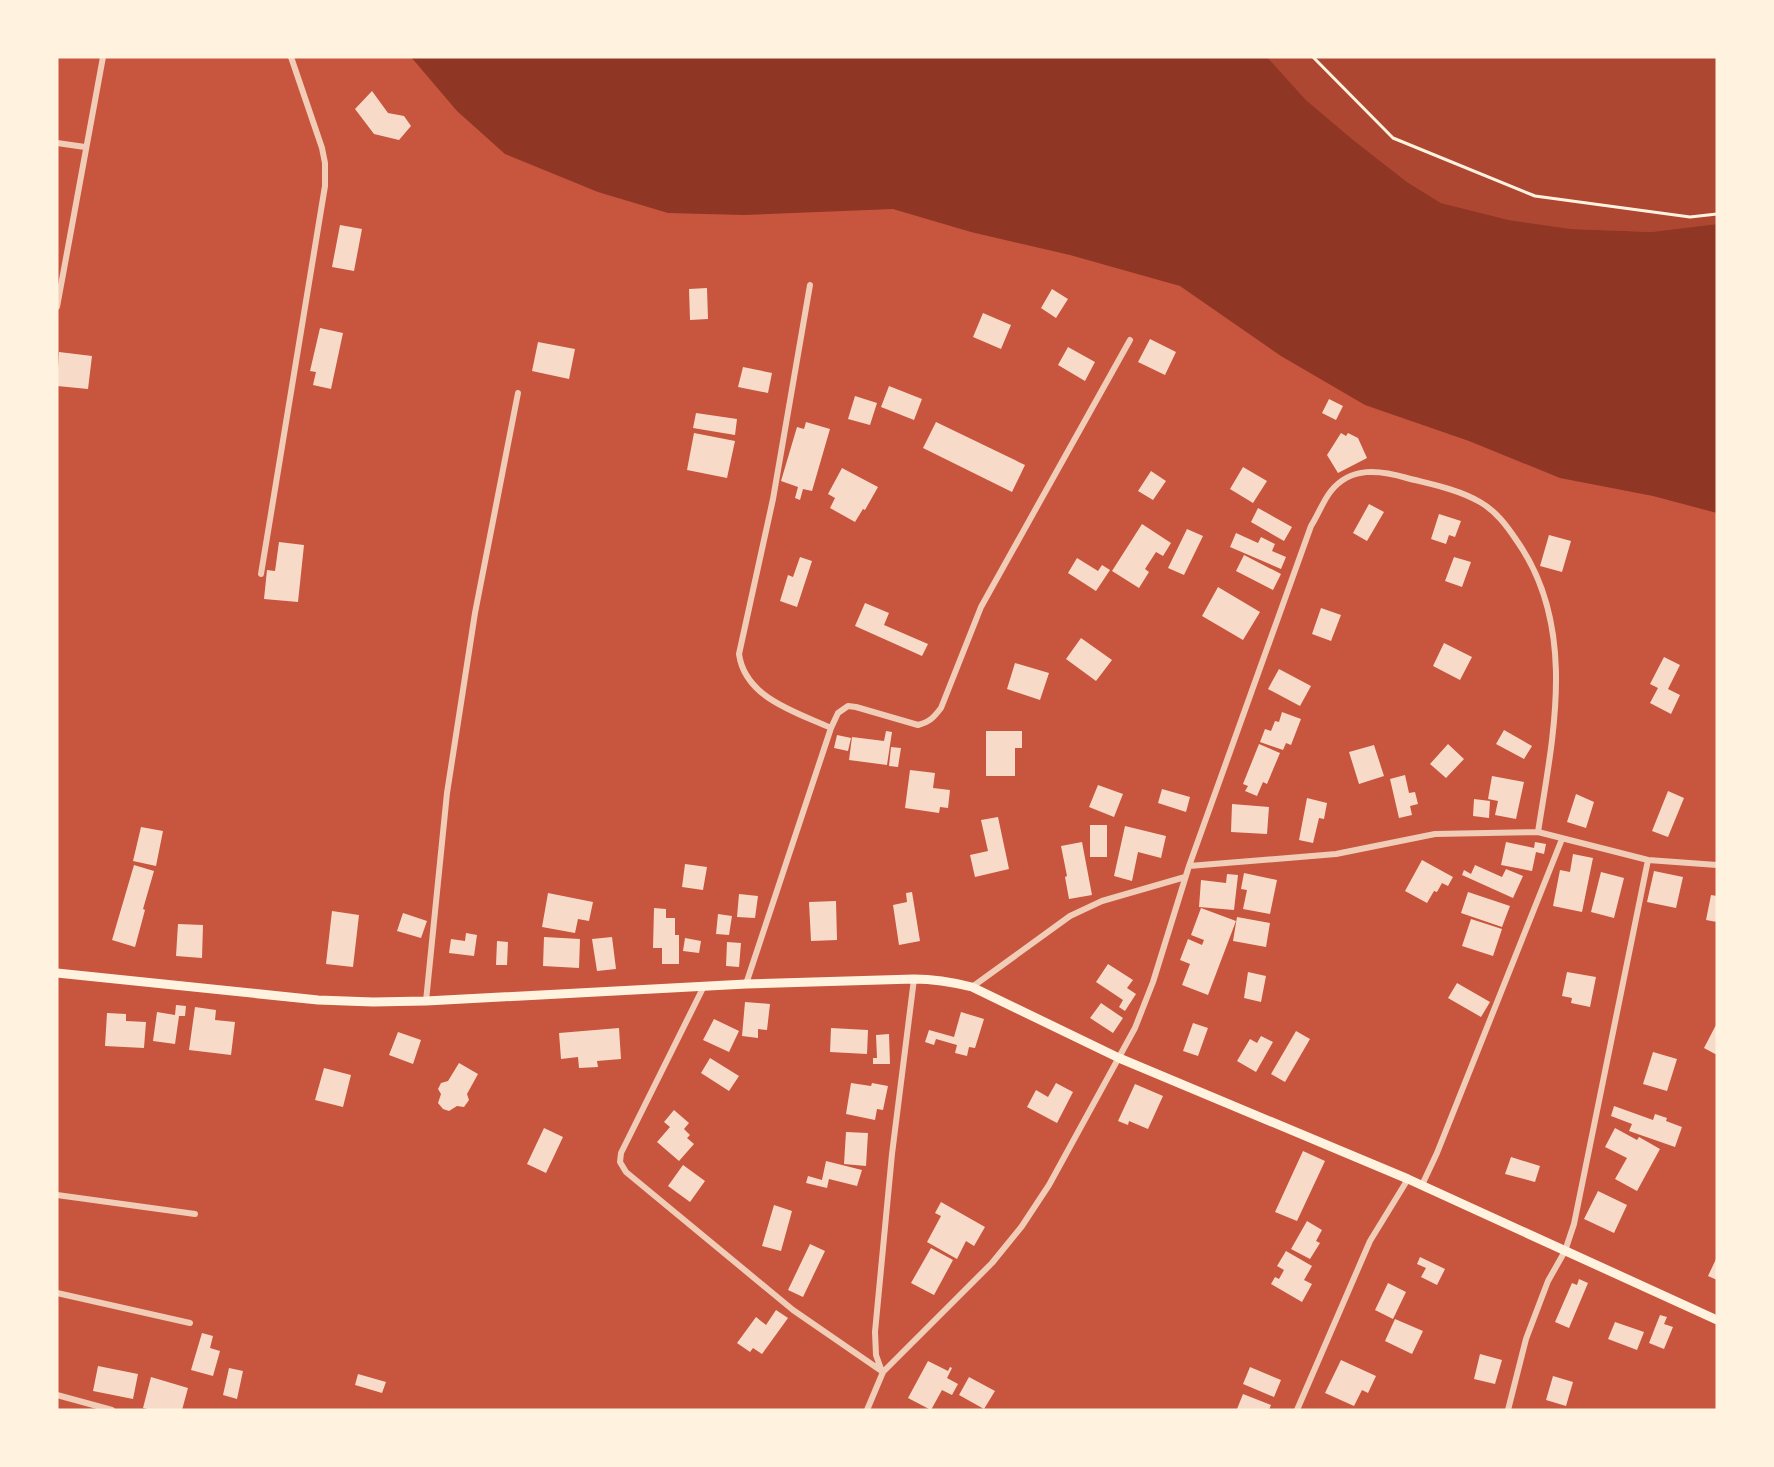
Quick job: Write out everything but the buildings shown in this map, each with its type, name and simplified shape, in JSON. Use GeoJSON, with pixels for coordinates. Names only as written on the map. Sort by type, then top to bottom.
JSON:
{"type":"FeatureCollection","features":[{"type":"Feature","properties":{"kind":"main road"},"geometry":{"type":"LineString","coordinates":[[57,973],[318,1000],[426,1001],[746,984],[914,979],[937,980],[972,987],[1119,1058],[1422,1185],[1717,1320]]}},
{"type":"Feature","properties":{"kind":"street"},"geometry":{"type":"LineString","coordinates":[[57,307],[103,57]]}},
{"type":"Feature","properties":{"kind":"street"},"geometry":{"type":"LineString","coordinates":[[261,574],[325,186],[322,148],[291,57]]}},
{"type":"Feature","properties":{"kind":"street"},"geometry":{"type":"LineString","coordinates":[[57,143],[85,147]]}},
{"type":"Feature","properties":{"kind":"street"},"geometry":{"type":"LineString","coordinates":[[810,285],[773,499],[739,654],[747,677],[760,691],[778,704],[831,728]]}},
{"type":"Feature","properties":{"kind":"street"},"geometry":{"type":"LineString","coordinates":[[746,984],[831,728],[838,713],[848,706],[856,707],[918,725],[927,723],[935,717],[941,708],[981,607],[1131,340]]}},
{"type":"Feature","properties":{"kind":"street"},"geometry":{"type":"LineString","coordinates":[[426,1001],[447,793],[475,613],[518,393]]}},
{"type":"Feature","properties":{"kind":"street"},"geometry":{"type":"LineString","coordinates":[[867,1410],[883,1372],[992,1263],[1022,1226],[1048,1185],[1135,1028],[1153,982],[1185,877],[1311,526],[1331,491],[1346,477],[1365,471],[1386,472],[1451,490],[1480,502],[1503,521],[1527,554],[1540,584],[1554,633],[1557,681],[1550,753],[1538,832]]}},
{"type":"Feature","properties":{"kind":"street"},"geometry":{"type":"LineString","coordinates":[[1189,866],[1336,854],[1435,834],[1538,832],[1648,860],[1717,865]]}},
{"type":"Feature","properties":{"kind":"street"},"geometry":{"type":"LineString","coordinates":[[1422,1185],[1437,1153],[1562,839]]}},
{"type":"Feature","properties":{"kind":"street"},"geometry":{"type":"LineString","coordinates":[[1508,1410],[1526,1339],[1548,1281],[1565,1251],[1574,1224],[1648,860]]}},
{"type":"Feature","properties":{"kind":"street"},"geometry":{"type":"LineString","coordinates":[[972,987],[1070,916],[1102,901],[1185,877]]}},
{"type":"Feature","properties":{"kind":"street"},"geometry":{"type":"LineString","coordinates":[[883,1372],[876,1355],[879,1286],[892,1154],[914,979]]}},
{"type":"Feature","properties":{"kind":"street"},"geometry":{"type":"LineString","coordinates":[[704,986],[621,1154],[620,1162],[626,1172],[793,1310],[883,1372]]}},
{"type":"Feature","properties":{"kind":"street"},"geometry":{"type":"LineString","coordinates":[[1297,1410],[1370,1241],[1408,1179]]}},
{"type":"Feature","properties":{"kind":"street"},"geometry":{"type":"LineString","coordinates":[[57,1195],[195,1214]]}},
{"type":"Feature","properties":{"kind":"street"},"geometry":{"type":"LineString","coordinates":[[57,1293],[190,1323]]}},
{"type":"Feature","properties":{"kind":"street"},"geometry":{"type":"LineString","coordinates":[[57,1395],[112,1410]]}},
{"type":"Feature","properties":{"kind":"path"},"geometry":{"type":"LineString","coordinates":[[1313,57],[1392,138],[1535,196],[1690,217],[1717,214]]}},
{"type":"Feature","properties":{"kind":"shaded area"},"geometry":{"type":"Polygon","coordinates":[[[411,57],[1267,57],[1306,100],[1352,139],[1407,182],[1441,203],[1509,220],[1571,229],[1651,232],[1717,224],[1717,513],[1653,496],[1560,478],[1469,441],[1365,405],[1281,356],[1180,286],[1070,255],[971,232],[893,209],[744,215],[668,213],[598,192],[505,154],[457,111],[411,57]]]}},
{"type":"Feature","properties":{"kind":"shaded area"},"geometry":{"type":"Polygon","coordinates":[[[1267,57],[1717,57],[1717,224],[1651,232],[1571,229],[1509,220],[1441,203],[1407,182],[1352,139],[1306,100],[1267,57]]]}}]}
